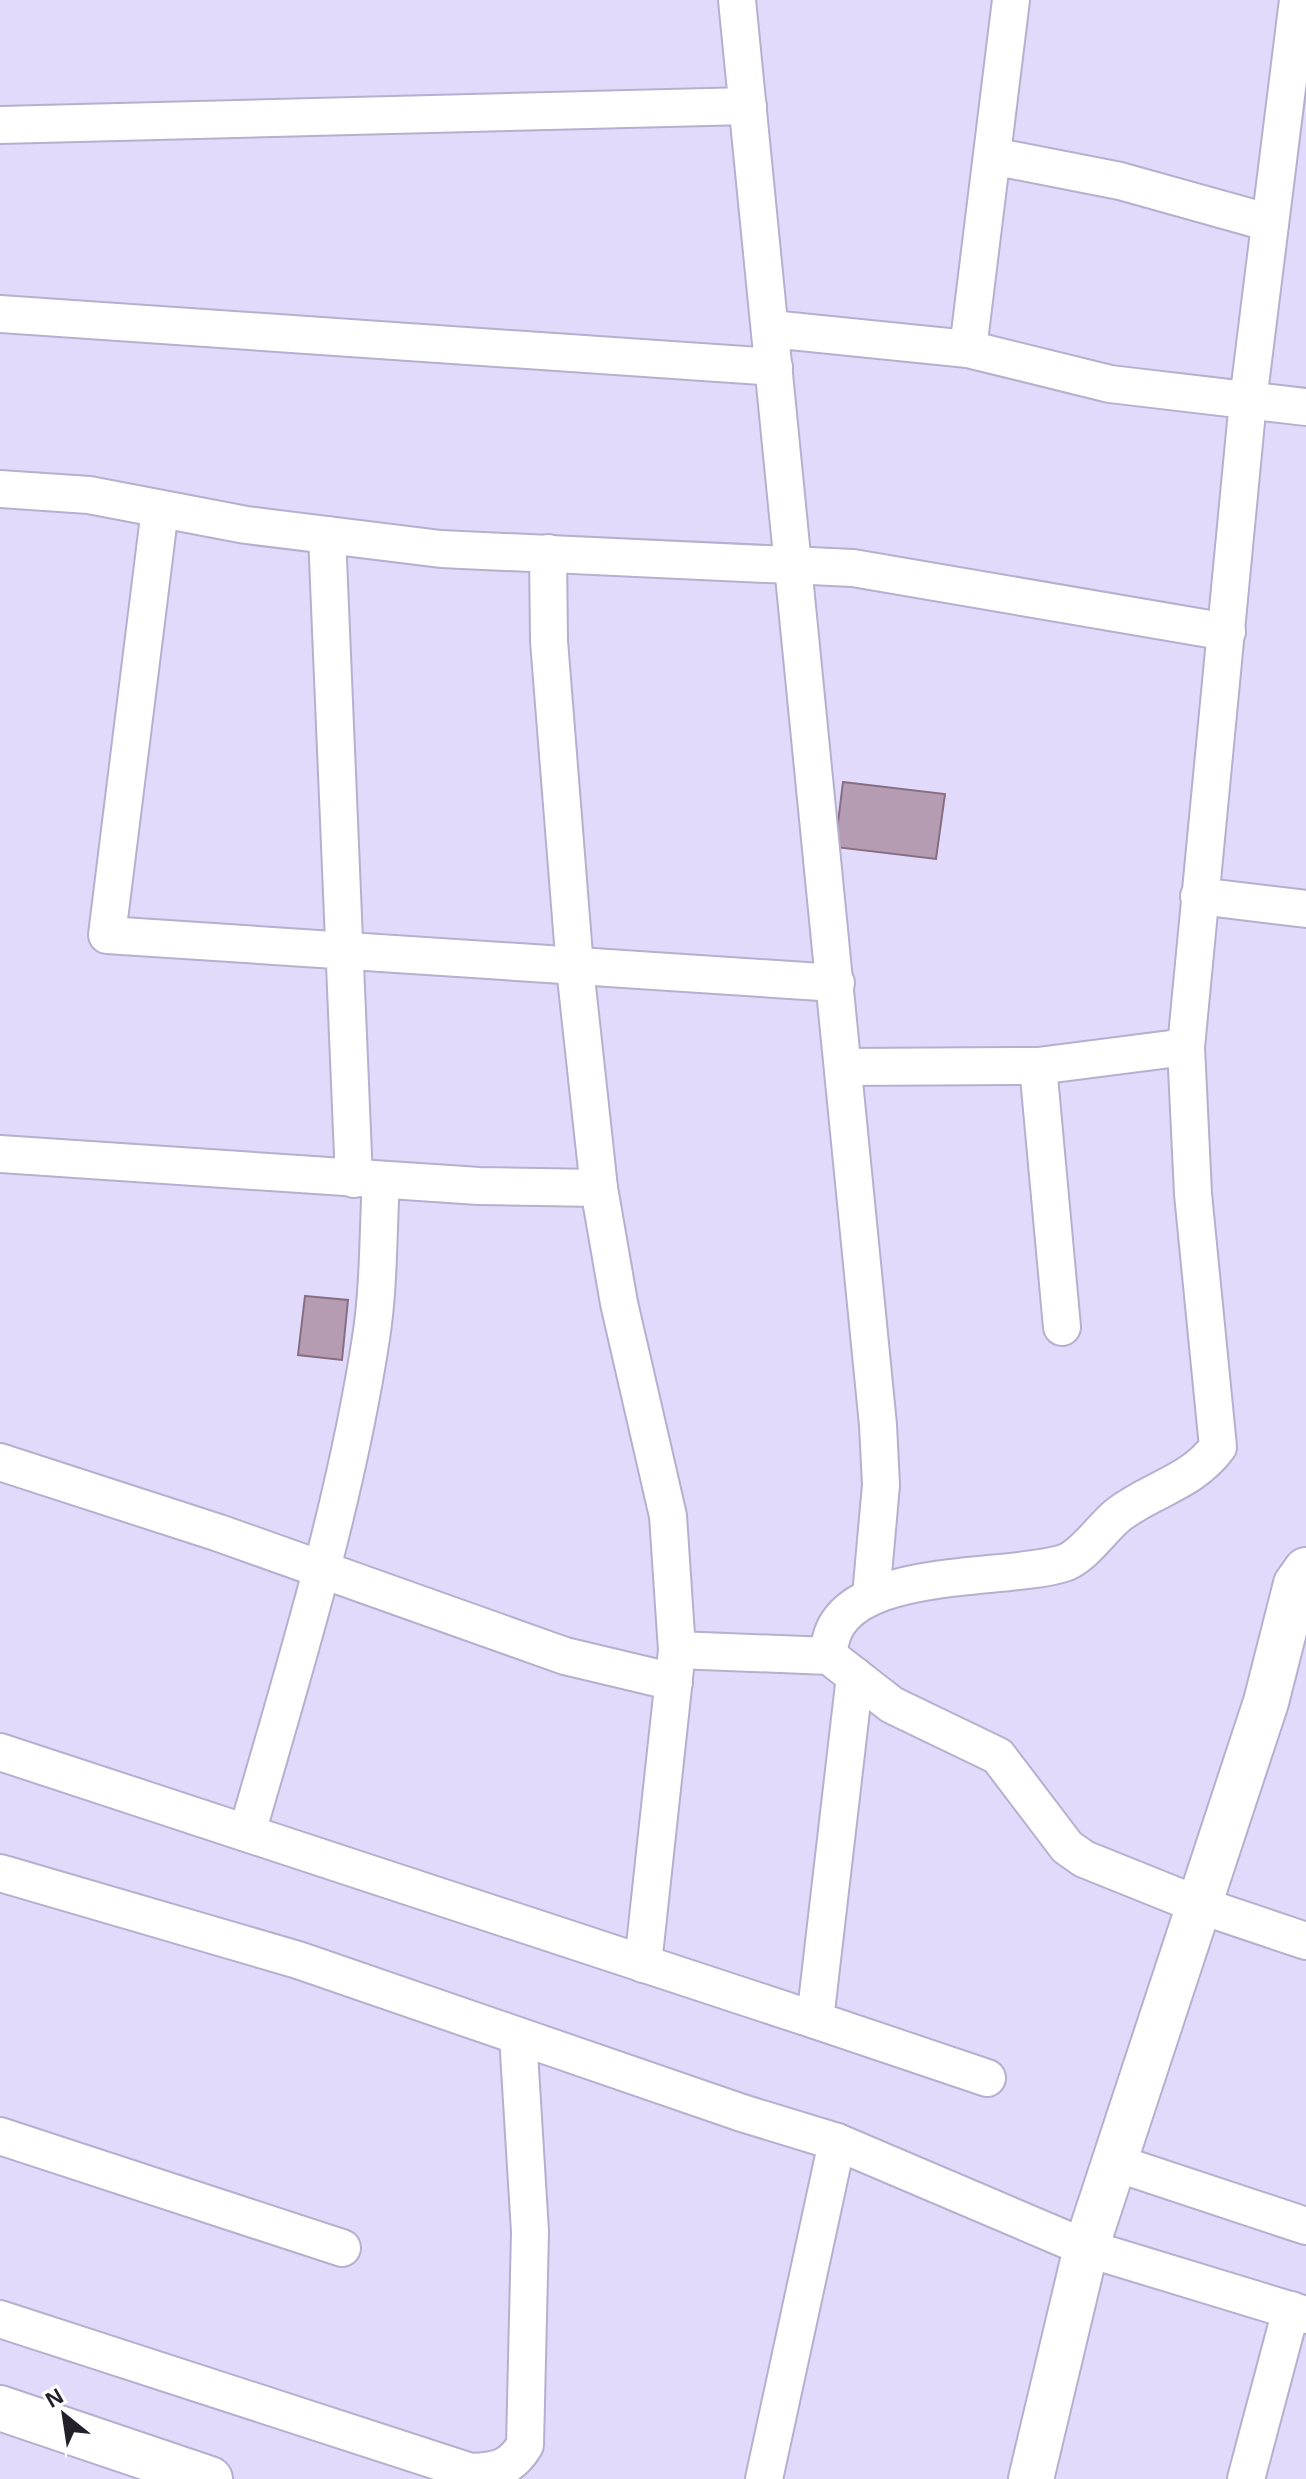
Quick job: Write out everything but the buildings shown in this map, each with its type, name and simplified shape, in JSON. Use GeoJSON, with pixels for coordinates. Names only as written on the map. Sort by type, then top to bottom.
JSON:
{"type":"FeatureCollection","features":[{"type":"Feature","properties":{"kind":"street"},"geometry":{"type":"LineString","coordinates":[[737,0],[879,1440],[881,1485],[871,1596]]}},
{"type":"Feature","properties":{"kind":"street"},"geometry":{"type":"LineString","coordinates":[[968,349],[1011,0]]}},
{"type":"Feature","properties":{"kind":"street"},"geometry":{"type":"LineString","coordinates":[[1298,0],[1248,401],[1186,1047],[1193,1194],[1218,1447],[1202,1469],[1120,1514],[1066,1563],[911,1585],[871,1596],[845,1611],[829,1637],[842,1666],[892,1705],[998,1756],[1067,1847],[1084,1859],[1196,1904],[1306,1941]]}},
{"type":"Feature","properties":{"kind":"street"},"geometry":{"type":"LineString","coordinates":[[0,125],[748,106]]}},
{"type":"Feature","properties":{"kind":"street"},"geometry":{"type":"LineString","coordinates":[[992,156],[1120,181],[1270,223]]}},
{"type":"Feature","properties":{"kind":"street"},"geometry":{"type":"LineString","coordinates":[[0,314],[774,367]]}},
{"type":"Feature","properties":{"kind":"street"},"geometry":{"type":"LineString","coordinates":[[771,329],[968,349],[1110,384],[1306,407]]}},
{"type":"Feature","properties":{"kind":"street"},"geometry":{"type":"LineString","coordinates":[[0,489],[89,495],[327,535],[441,549],[853,568],[1227,632]]}},
{"type":"Feature","properties":{"kind":"street"},"geometry":{"type":"LineString","coordinates":[[160,509],[107,935],[836,983]]}},
{"type":"Feature","properties":{"kind":"street"},"geometry":{"type":"LineString","coordinates":[[247,1833],[323,1570],[350,1458],[372,1334],[367,1179],[345,951],[327,535]]}},
{"type":"Feature","properties":{"kind":"street"},"geometry":{"type":"LineString","coordinates":[[548,553],[549,641],[575,968],[599,1188],[619,1303],[668,1516],[675,1666],[643,1964]]}},
{"type":"Feature","properties":{"kind":"street"},"geometry":{"type":"LineString","coordinates":[[1199,896],[1306,909]]}},
{"type":"Feature","properties":{"kind":"street"},"geometry":{"type":"LineString","coordinates":[[844,1067],[1038,1066],[1186,1047]]}},
{"type":"Feature","properties":{"kind":"street"},"geometry":{"type":"LineString","coordinates":[[1038,1066],[1062,1327]]}},
{"type":"Feature","properties":{"kind":"street"},"geometry":{"type":"LineString","coordinates":[[0,1154],[367,1179],[599,1188]]}},
{"type":"Feature","properties":{"kind":"street"},"geometry":{"type":"LineString","coordinates":[[0,1462],[323,1570],[565,1656],[675,1666],[842,1666]]}},
{"type":"Feature","properties":{"kind":"street"},"geometry":{"type":"LineString","coordinates":[[1031,2479],[1086,2248],[1116,2163],[1196,1904],[1266,1702],[1296,1584],[1306,1570]]}},
{"type":"Feature","properties":{"kind":"street"},"geometry":{"type":"LineString","coordinates":[[815,2020],[842,1666]]}},
{"type":"Feature","properties":{"kind":"street"},"geometry":{"type":"LineString","coordinates":[[0,1752],[987,2078]]}},
{"type":"Feature","properties":{"kind":"street"},"geometry":{"type":"LineString","coordinates":[[0,1873],[298,1960],[837,2142],[1086,2248],[1298,2312],[1246,2479]]}},
{"type":"Feature","properties":{"kind":"street"},"geometry":{"type":"LineString","coordinates":[[0,2319],[471,2472],[498,2471],[515,2461],[525,2445],[530,2232],[518,2036]]}},
{"type":"Feature","properties":{"kind":"street"},"geometry":{"type":"LineString","coordinates":[[0,2136],[342,2248]]}},
{"type":"Feature","properties":{"kind":"street"},"geometry":{"type":"LineString","coordinates":[[764,2479],[837,2142]]}},
{"type":"Feature","properties":{"kind":"street"},"geometry":{"type":"LineString","coordinates":[[1116,2163],[1306,2226]]}},
{"type":"Feature","properties":{"kind":"street"},"geometry":{"type":"LineString","coordinates":[[0,2408],[210,2479]]}}]}
